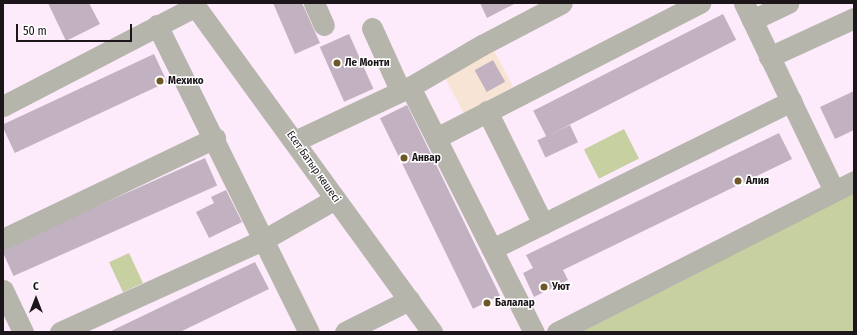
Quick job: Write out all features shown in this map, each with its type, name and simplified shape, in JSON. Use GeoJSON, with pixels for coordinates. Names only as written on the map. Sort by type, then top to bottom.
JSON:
{"type":"FeatureCollection","features":[{"type":"Feature","properties":{"kind":"street"},"geometry":{"type":"LineString","coordinates":[[314,3],[324,25]]}},
{"type":"Feature","properties":{"kind":"street"},"geometry":{"type":"LineString","coordinates":[[295,141],[405,89],[562,3]]}},
{"type":"Feature","properties":{"kind":"street"},"geometry":{"type":"LineString","coordinates":[[436,138],[700,3]]}},
{"type":"Feature","properties":{"kind":"street"},"geometry":{"type":"LineString","coordinates":[[788,3],[748,11],[834,191]]}},
{"type":"Feature","properties":{"kind":"street"},"geometry":{"type":"LineString","coordinates":[[3,106],[195,4]]}},
{"type":"Feature","properties":{"kind":"street","name":"Есет Батыр көшесі"},"geometry":{"type":"LineString","coordinates":[[195,4],[432,332]]}},
{"type":"Feature","properties":{"kind":"street"},"geometry":{"type":"LineString","coordinates":[[769,57],[854,18]]}},
{"type":"Feature","properties":{"kind":"street"},"geometry":{"type":"LineString","coordinates":[[157,25],[215,138],[309,332]]}},
{"type":"Feature","properties":{"kind":"street"},"geometry":{"type":"LineString","coordinates":[[372,28],[405,89],[436,138],[534,332]]}},
{"type":"Feature","properties":{"kind":"street"},"geometry":{"type":"LineString","coordinates":[[492,249],[791,101]]}},
{"type":"Feature","properties":{"kind":"street"},"geometry":{"type":"LineString","coordinates":[[487,111],[544,224]]}},
{"type":"Feature","properties":{"kind":"street"},"geometry":{"type":"LineString","coordinates":[[3,239],[215,138]]}},
{"type":"Feature","properties":{"kind":"street"},"geometry":{"type":"LineString","coordinates":[[558,332],[854,180]]}},
{"type":"Feature","properties":{"kind":"street"},"geometry":{"type":"LineString","coordinates":[[60,332],[265,239],[335,199]]}},
{"type":"Feature","properties":{"kind":"street"},"geometry":{"type":"LineString","coordinates":[[3,290],[23,332]]}},
{"type":"Feature","properties":{"kind":"street"},"geometry":{"type":"LineString","coordinates":[[345,332],[409,300]]}},
{"type":"Feature","properties":{"kind":"shaded area"},"geometry":{"type":"Polygon","coordinates":[[[492,47],[513,87],[464,113],[443,73],[492,47]]]}},
{"type":"Feature","properties":{"kind":"green space"},"geometry":{"type":"Polygon","coordinates":[[[624,129],[639,158],[599,179],[584,149],[624,129]]]}},
{"type":"Feature","properties":{"kind":"green space"},"geometry":{"type":"Polygon","coordinates":[[[854,190],[854,332],[579,332],[854,190]]]}},
{"type":"Feature","properties":{"kind":"green space"},"geometry":{"type":"Polygon","coordinates":[[[129,253],[143,283],[123,292],[109,262],[129,253]]]}},
{"type":"Feature","properties":{"kind":"building"},"geometry":{"type":"Polygon","coordinates":[[[48,3],[89,3],[100,24],[66,41],[48,3]]]}},
{"type":"Feature","properties":{"kind":"building"},"geometry":{"type":"Polygon","coordinates":[[[273,3],[302,3],[320,43],[295,54],[273,3]]]}},
{"type":"Feature","properties":{"kind":"building"},"geometry":{"type":"Polygon","coordinates":[[[480,3],[516,3],[487,18],[480,3]]]}},
{"type":"Feature","properties":{"kind":"building"},"geometry":{"type":"Polygon","coordinates":[[[723,14],[736,40],[546,137],[533,111],[723,14]]]}},
{"type":"Feature","properties":{"kind":"building"},"geometry":{"type":"Polygon","coordinates":[[[349,34],[373,89],[344,102],[320,47],[349,34]]]}},
{"type":"Feature","properties":{"kind":"building"},"geometry":{"type":"Polygon","coordinates":[[[154,54],[167,82],[15,153],[3,128],[3,124],[154,54]]]}},
{"type":"Feature","properties":{"kind":"building"},"geometry":{"type":"Polygon","coordinates":[[[493,60],[505,82],[487,92],[475,70],[493,60]]]}},
{"type":"Feature","properties":{"kind":"building"},"geometry":{"type":"Polygon","coordinates":[[[854,91],[854,130],[835,139],[820,107],[854,91]]]}},
{"type":"Feature","properties":{"kind":"building"},"geometry":{"type":"Polygon","coordinates":[[[407,105],[500,296],[473,309],[380,118],[407,105]]]}},
{"type":"Feature","properties":{"kind":"building"},"geometry":{"type":"Polygon","coordinates":[[[570,125],[578,142],[545,157],[537,140],[570,125]]]}},
{"type":"Feature","properties":{"kind":"building"},"geometry":{"type":"Polygon","coordinates":[[[779,133],[792,159],[563,270],[568,280],[534,297],[523,273],[533,268],[526,255],[779,133]]]}},
{"type":"Feature","properties":{"kind":"building"},"geometry":{"type":"Polygon","coordinates":[[[205,158],[217,185],[13,276],[3,253],[3,248],[205,158]]]}},
{"type":"Feature","properties":{"kind":"building"},"geometry":{"type":"Polygon","coordinates":[[[226,190],[242,222],[209,238],[196,212],[214,203],[211,197],[226,190]]]}},
{"type":"Feature","properties":{"kind":"building"},"geometry":{"type":"Polygon","coordinates":[[[255,262],[269,289],[180,332],[109,332],[255,262]]]}},
{"type":"Feature","properties":{"kind":"place","name":"Ле Монти"},"geometry":{"type":"Point","coordinates":[337,63]}},
{"type":"Feature","properties":{"kind":"place","name":"Мехико"},"geometry":{"type":"Point","coordinates":[160,81]}},
{"type":"Feature","properties":{"kind":"place","name":"Анвар"},"geometry":{"type":"Point","coordinates":[404,158]}},
{"type":"Feature","properties":{"kind":"place","name":"Алия"},"geometry":{"type":"Point","coordinates":[738,181]}},
{"type":"Feature","properties":{"kind":"place","name":"Уют"},"geometry":{"type":"Point","coordinates":[544,287]}},
{"type":"Feature","properties":{"kind":"place","name":"Балалар"},"geometry":{"type":"Point","coordinates":[487,303]}}]}
